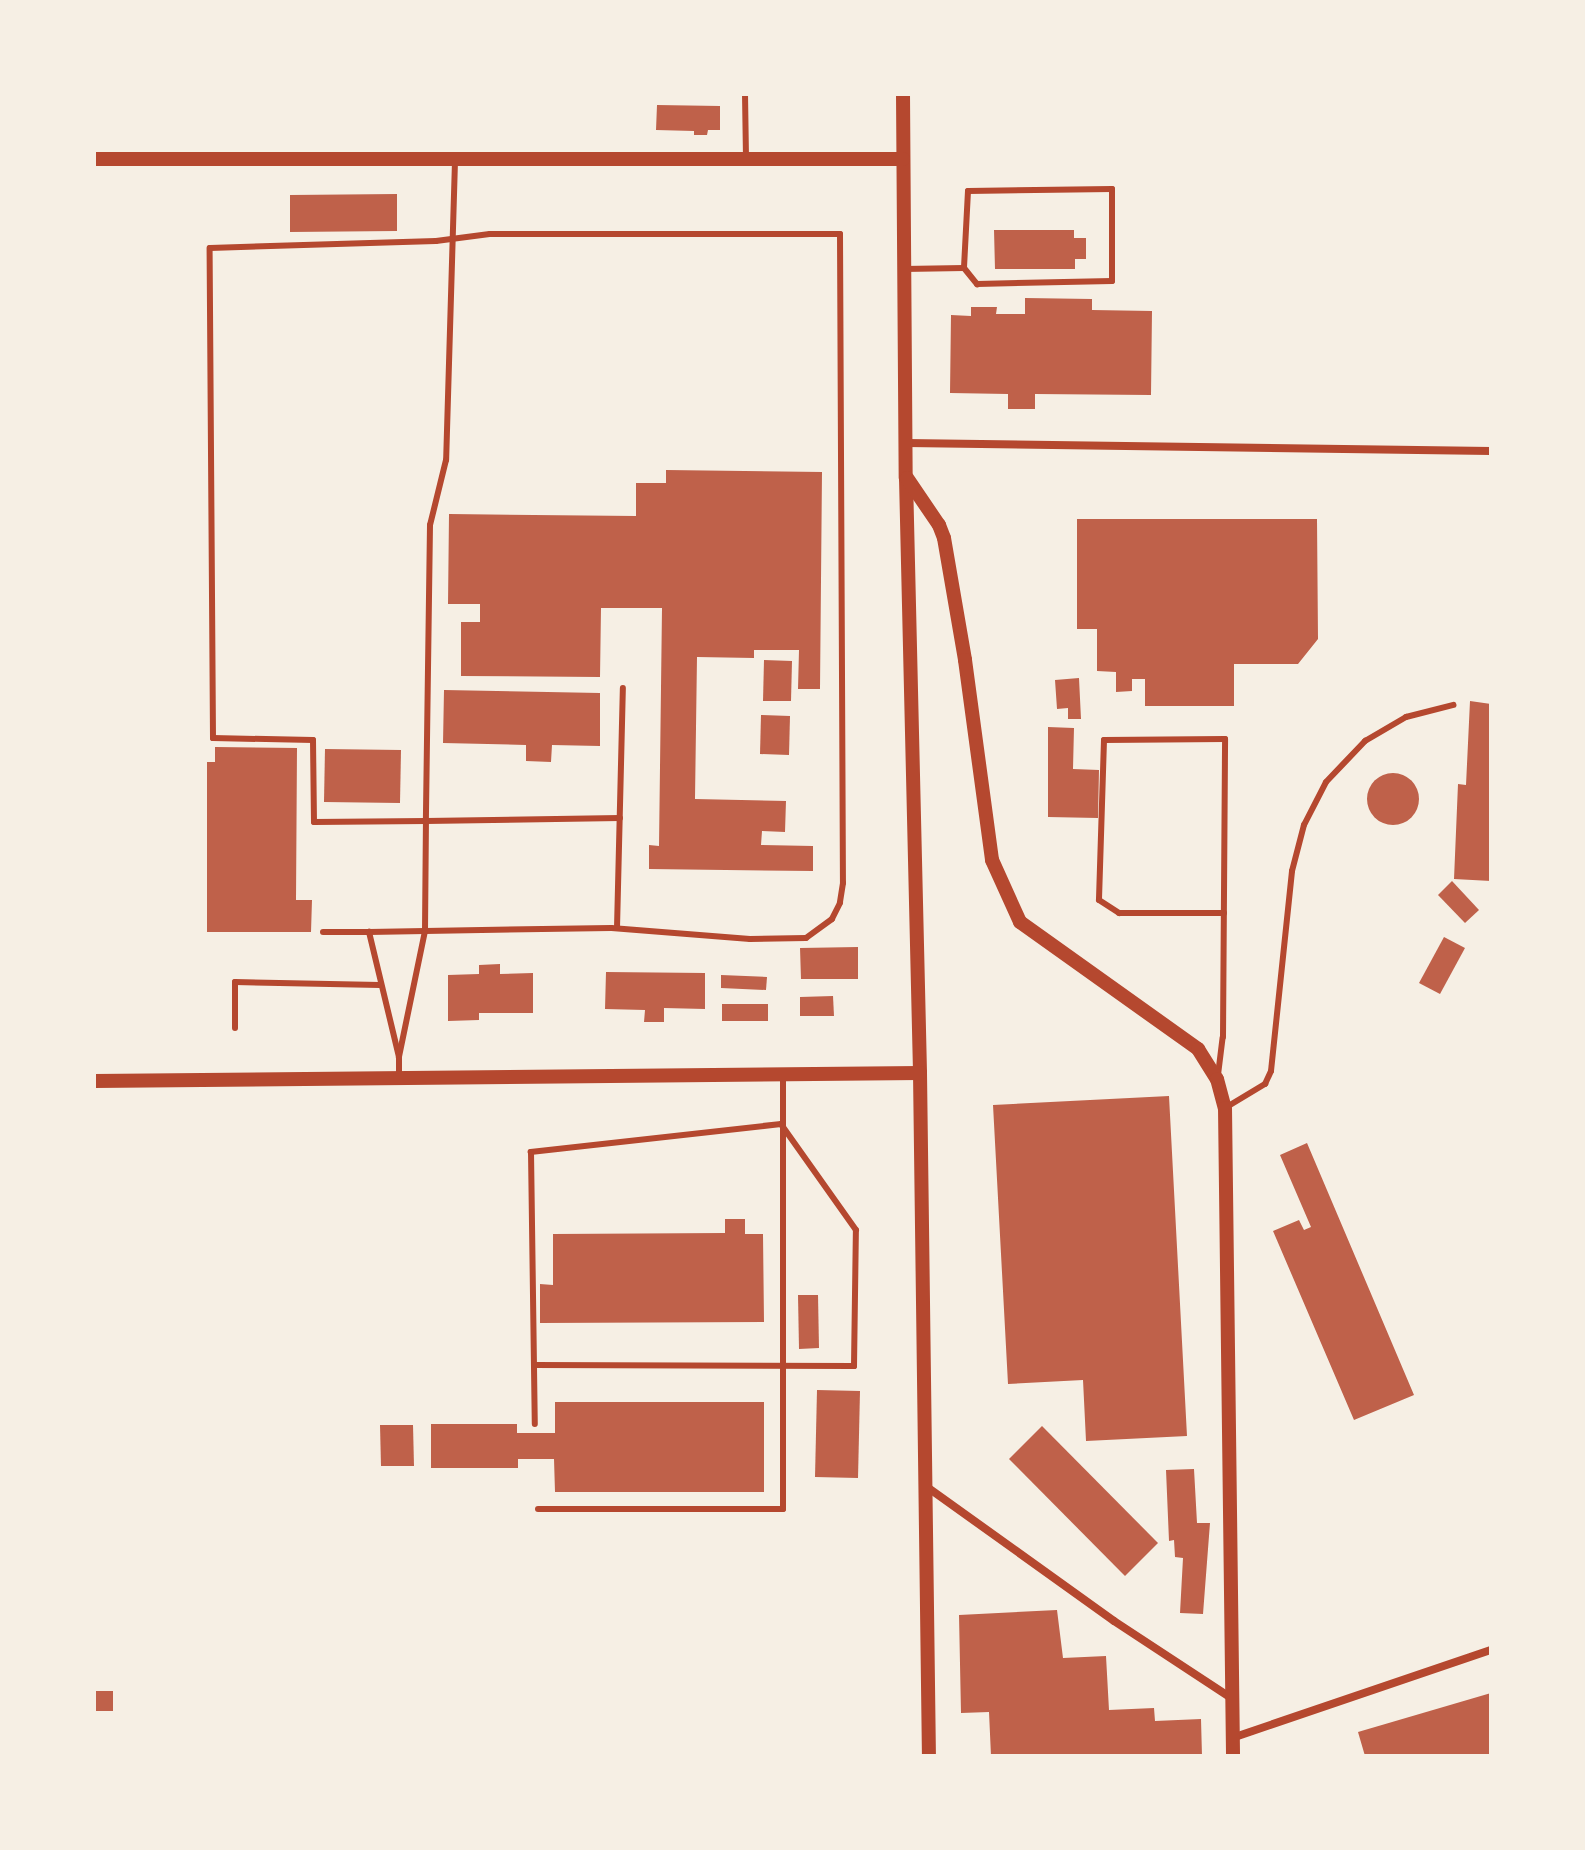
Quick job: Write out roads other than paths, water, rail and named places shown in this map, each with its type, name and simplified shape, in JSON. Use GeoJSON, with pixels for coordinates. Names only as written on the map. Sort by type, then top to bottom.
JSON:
{"type":"FeatureCollection","features":[{"type":"Feature","properties":{"kind":"street"},"geometry":{"type":"LineString","coordinates":[[903,94],[906,478],[920,1073],[929,1756]]}},
{"type":"Feature","properties":{"kind":"street"},"geometry":{"type":"LineString","coordinates":[[94,159],[903,159]]}},
{"type":"Feature","properties":{"kind":"street"},"geometry":{"type":"LineString","coordinates":[[907,443],[1491,451]]}},
{"type":"Feature","properties":{"kind":"street"},"geometry":{"type":"LineString","coordinates":[[906,478],[939,525],[944,538],[965,660],[992,860],[1020,922],[1198,1049],[1217,1079],[1225,1108],[1233,1756]]}},
{"type":"Feature","properties":{"kind":"street"},"geometry":{"type":"LineString","coordinates":[[94,1081],[920,1073]]}},
{"type":"Feature","properties":{"kind":"street"},"geometry":{"type":"LineString","coordinates":[[926,1486],[1114,1621],[1231,1698]]}},
{"type":"Feature","properties":{"kind":"street"},"geometry":{"type":"LineString","coordinates":[[1232,1738],[1491,1650]]}},
{"type":"Feature","properties":{"kind":"lane"},"geometry":{"type":"LineString","coordinates":[[745,94],[746,158]]}},
{"type":"Feature","properties":{"kind":"lane"},"geometry":{"type":"LineString","coordinates":[[399,1078],[399,1057],[425,931],[430,525],[446,460],[455,157]]}},
{"type":"Feature","properties":{"kind":"lane"},"geometry":{"type":"LineString","coordinates":[[1112,189],[1112,281],[977,284],[964,268],[968,191],[1112,189]]}},
{"type":"Feature","properties":{"kind":"lane"},"geometry":{"type":"LineString","coordinates":[[323,932],[617,928],[750,939],[806,938],[832,919],[840,903],[843,883],[840,234],[490,234],[453,239],[210,248],[213,738],[313,740],[314,822],[620,818]]}},
{"type":"Feature","properties":{"kind":"lane"},"geometry":{"type":"LineString","coordinates":[[904,269],[964,268]]}},
{"type":"Feature","properties":{"kind":"lane"},"geometry":{"type":"LineString","coordinates":[[617,928],[623,688]]}},
{"type":"Feature","properties":{"kind":"lane"},"geometry":{"type":"LineString","coordinates":[[1225,1108],[1265,1084],[1271,1071],[1292,871],[1304,825],[1326,782],[1375,735],[1406,717],[1453,705]]}},
{"type":"Feature","properties":{"kind":"lane"},"geometry":{"type":"LineString","coordinates":[[1217,1079],[1223,1037],[1224,913],[1225,739],[1104,740],[1099,900],[1119,913],[1224,913]]}},
{"type":"Feature","properties":{"kind":"lane"},"geometry":{"type":"LineString","coordinates":[[369,932],[399,1057]]}},
{"type":"Feature","properties":{"kind":"lane"},"geometry":{"type":"LineString","coordinates":[[235,1028],[235,982],[380,985]]}},
{"type":"Feature","properties":{"kind":"lane"},"geometry":{"type":"LineString","coordinates":[[538,1509],[783,1509],[783,1074]]}},
{"type":"Feature","properties":{"kind":"lane"},"geometry":{"type":"LineString","coordinates":[[535,1424],[531,1152],[781,1124]]}},
{"type":"Feature","properties":{"kind":"lane"},"geometry":{"type":"LineString","coordinates":[[534,1365],[854,1366],[856,1230],[781,1124]]}}]}
